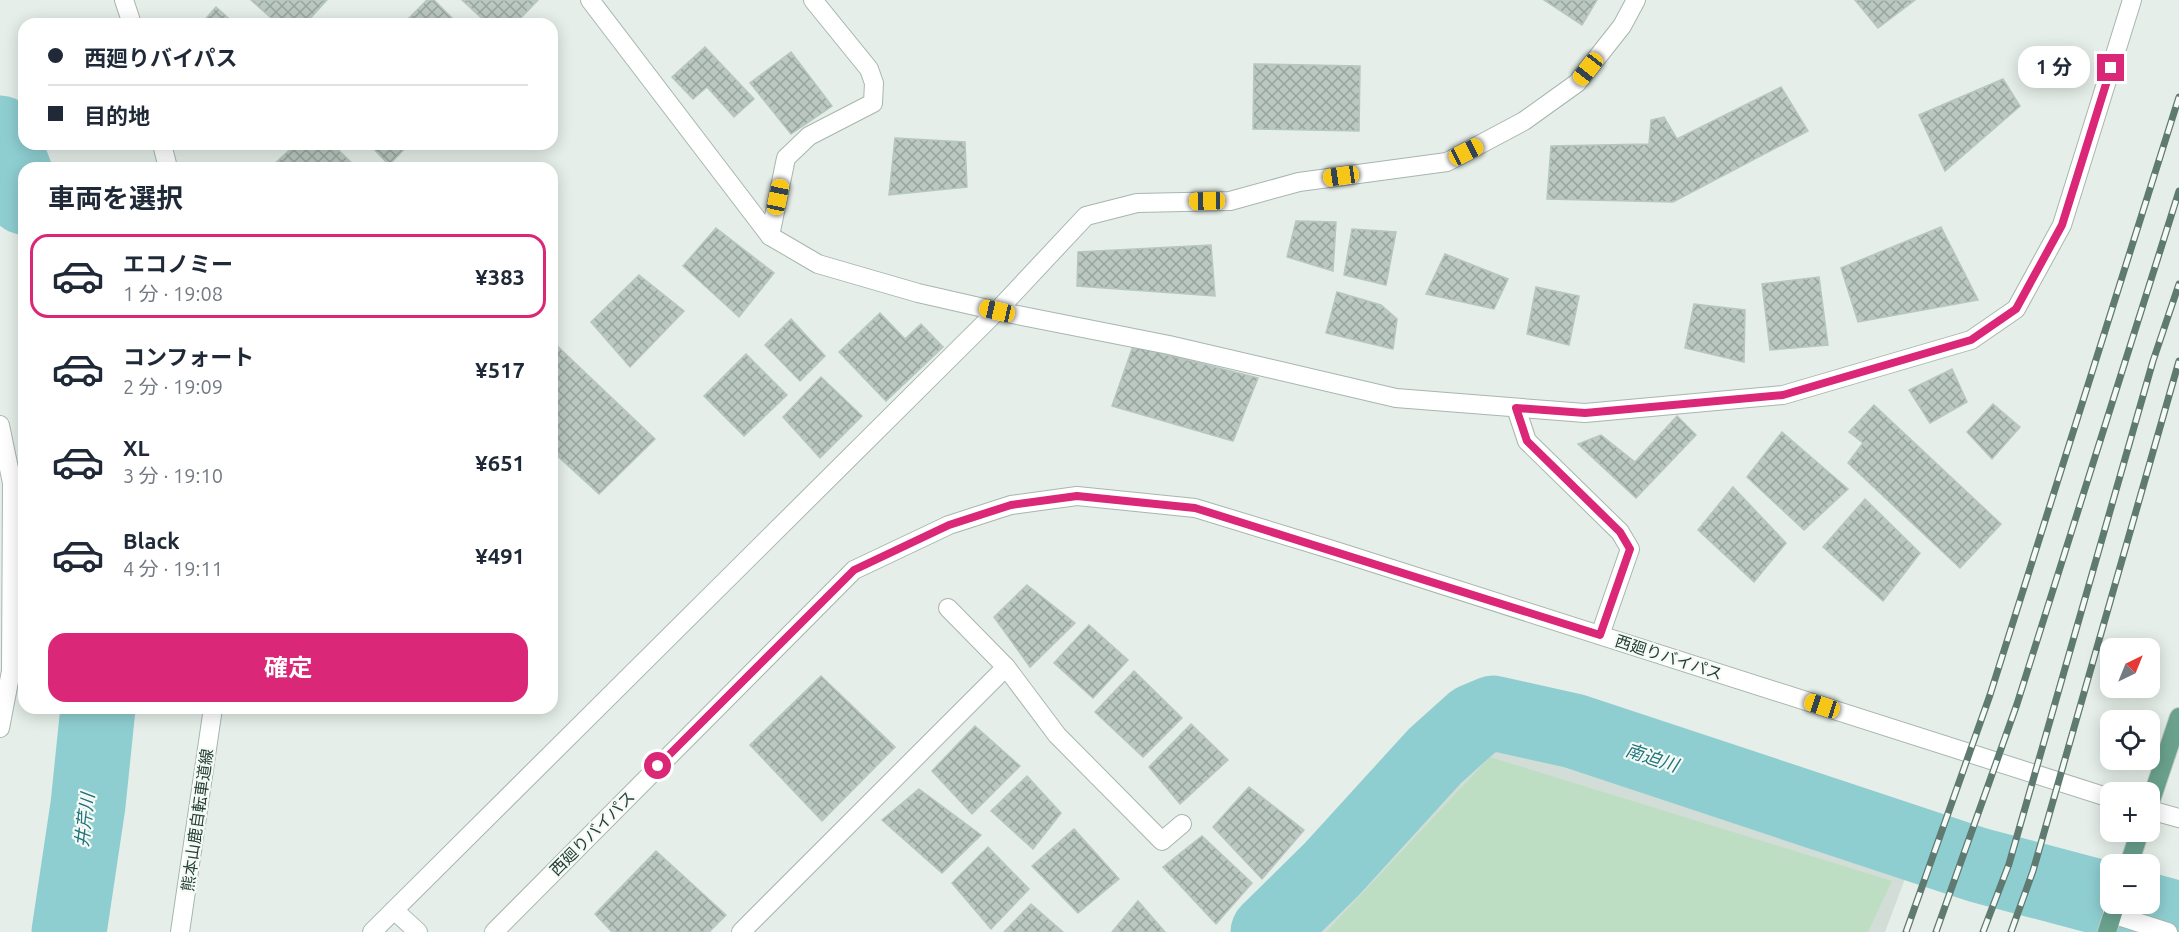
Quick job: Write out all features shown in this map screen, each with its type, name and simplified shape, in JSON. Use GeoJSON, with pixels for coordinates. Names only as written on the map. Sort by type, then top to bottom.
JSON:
{"type":"FeatureCollection","features":[{"type":"Feature","properties":{"kind":"main road"},"geometry":{"type":"LineString","coordinates":[[2157,782],[2178,724]]}},
{"type":"Feature","properties":{"kind":"main road"},"geometry":{"type":"LineString","coordinates":[[2107,932],[2112,914]]}},
{"type":"Feature","properties":{"kind":"street"},"geometry":{"type":"LineString","coordinates":[[124,0],[130,18]]}},
{"type":"Feature","properties":{"kind":"street"},"geometry":{"type":"LineString","coordinates":[[590,0],[770,236],[818,264],[918,293],[1168,345],[1396,398],[1585,413],[1783,395],[1971,340],[2016,309],[2062,225],[2132,0]]}},
{"type":"Feature","properties":{"kind":"street"},"geometry":{"type":"LineString","coordinates":[[770,236],[786,158],[809,136],[873,102],[874,83],[869,69],[813,0]]}},
{"type":"Feature","properties":{"kind":"street"},"geometry":{"type":"LineString","coordinates":[[372,932],[997,311],[1086,216],[1137,203],[1230,201],[1299,182],[1447,162],[1524,121],[1577,83],[1622,26],[1636,0]]}},
{"type":"Feature","properties":{"kind":"street"},"geometry":{"type":"LineString","coordinates":[[1516,408],[1527,441],[1620,532],[1630,549],[1600,635]]}},
{"type":"Feature","properties":{"kind":"street"},"geometry":{"type":"LineString","coordinates":[[0,425],[12,483],[12,507],[11,671],[0,728]]}},
{"type":"Feature","properties":{"kind":"street","name":"西廻りバイパス"},"geometry":{"type":"LineString","coordinates":[[494,932],[854,570],[949,525],[1011,505],[1077,496],[1195,508],[2100,795]]}},
{"type":"Feature","properties":{"kind":"street"},"geometry":{"type":"LineString","coordinates":[[948,608],[1006,667],[1057,735],[1161,841],[1182,824]]}},
{"type":"Feature","properties":{"kind":"street"},"geometry":{"type":"LineString","coordinates":[[741,932],[1006,667]]}},
{"type":"Feature","properties":{"kind":"street","name":"熊本山鹿自転車道線"},"geometry":{"type":"LineString","coordinates":[[180,932],[212,714]]}},
{"type":"Feature","properties":{"kind":"street"},"geometry":{"type":"LineString","coordinates":[[2160,813],[2179,819]]}},
{"type":"Feature","properties":{"kind":"street"},"geometry":{"type":"LineString","coordinates":[[394,910],[418,932]]}},
{"type":"Feature","properties":{"kind":"street"},"geometry":{"type":"LineString","coordinates":[[2128,914],[2168,932]]}},
{"type":"Feature","properties":{"kind":"shaded area"},"geometry":{"type":"Polygon","coordinates":[[[1507,728],[1909,868],[1885,932],[1302,932],[1507,728]]]}},
{"type":"Feature","properties":{"kind":"green space"},"geometry":{"type":"Polygon","coordinates":[[[1490,757],[1892,881],[1868,932],[1326,932],[1490,757]]]}},
{"type":"Feature","properties":{"kind":"building"},"geometry":{"type":"Polygon","coordinates":[[[251,0],[327,0],[310,18],[271,18],[251,0]]]}},
{"type":"Feature","properties":{"kind":"building"},"geometry":{"type":"Polygon","coordinates":[[[427,0],[434,0],[452,18],[409,18],[427,0]]]}},
{"type":"Feature","properties":{"kind":"building"},"geometry":{"type":"Polygon","coordinates":[[[462,0],[538,0],[521,18],[482,18],[462,0]]]}},
{"type":"Feature","properties":{"kind":"building"},"geometry":{"type":"Polygon","coordinates":[[[1544,0],[1597,0],[1582,25],[1544,0]]]}},
{"type":"Feature","properties":{"kind":"building"},"geometry":{"type":"Polygon","coordinates":[[[1855,0],[1915,0],[1878,28],[1855,0]]]}},
{"type":"Feature","properties":{"kind":"building"},"geometry":{"type":"Polygon","coordinates":[[[216,7],[228,18],[206,18],[216,7]]]}},
{"type":"Feature","properties":{"kind":"building"},"geometry":{"type":"Polygon","coordinates":[[[705,47],[754,99],[734,117],[707,87],[693,99],[672,77],[705,47]]]}},
{"type":"Feature","properties":{"kind":"building"},"geometry":{"type":"Polygon","coordinates":[[[791,52],[832,106],[791,134],[750,83],[791,52]]]}},
{"type":"Feature","properties":{"kind":"building"},"geometry":{"type":"Polygon","coordinates":[[[1254,64],[1360,66],[1359,131],[1253,129],[1254,64]]]}},
{"type":"Feature","properties":{"kind":"building"},"geometry":{"type":"Polygon","coordinates":[[[2003,79],[2020,106],[1945,171],[1919,115],[2003,79]]]}},
{"type":"Feature","properties":{"kind":"building"},"geometry":{"type":"Polygon","coordinates":[[[1781,87],[1808,131],[1673,202],[1547,199],[1551,146],[1649,144],[1651,120],[1664,117],[1677,139],[1781,87]]]}},
{"type":"Feature","properties":{"kind":"building"},"geometry":{"type":"Polygon","coordinates":[[[895,138],[965,142],[967,187],[889,195],[895,138]]]}},
{"type":"Feature","properties":{"kind":"building"},"geometry":{"type":"Polygon","coordinates":[[[290,150],[338,150],[351,162],[276,162],[290,150]]]}},
{"type":"Feature","properties":{"kind":"building"},"geometry":{"type":"Polygon","coordinates":[[[375,150],[403,150],[392,162],[386,162],[375,150]]]}},
{"type":"Feature","properties":{"kind":"building"},"geometry":{"type":"Polygon","coordinates":[[[1296,221],[1336,222],[1333,271],[1287,257],[1296,221]]]}},
{"type":"Feature","properties":{"kind":"building"},"geometry":{"type":"Polygon","coordinates":[[[1941,227],[1978,300],[1858,322],[1841,268],[1941,227]]]}},
{"type":"Feature","properties":{"kind":"building"},"geometry":{"type":"Polygon","coordinates":[[[716,228],[774,273],[739,317],[683,266],[716,228]]]}},
{"type":"Feature","properties":{"kind":"building"},"geometry":{"type":"Polygon","coordinates":[[[1352,229],[1396,232],[1386,285],[1344,275],[1352,229]]]}},
{"type":"Feature","properties":{"kind":"building"},"geometry":{"type":"Polygon","coordinates":[[[1211,245],[1215,296],[1077,286],[1078,252],[1211,245]]]}},
{"type":"Feature","properties":{"kind":"building"},"geometry":{"type":"Polygon","coordinates":[[[1445,254],[1508,279],[1494,309],[1426,294],[1445,254]]]}},
{"type":"Feature","properties":{"kind":"building"},"geometry":{"type":"Polygon","coordinates":[[[639,275],[684,311],[630,367],[591,322],[639,275]]]}},
{"type":"Feature","properties":{"kind":"building"},"geometry":{"type":"Polygon","coordinates":[[[1819,277],[1828,345],[1770,350],[1762,284],[1819,277]]]}},
{"type":"Feature","properties":{"kind":"building"},"geometry":{"type":"Polygon","coordinates":[[[1536,287],[1579,296],[1569,345],[1527,334],[1536,287]]]}},
{"type":"Feature","properties":{"kind":"building"},"geometry":{"type":"Polygon","coordinates":[[[1337,292],[1381,305],[1397,319],[1393,349],[1326,333],[1337,292]]]}},
{"type":"Feature","properties":{"kind":"building"},"geometry":{"type":"Polygon","coordinates":[[[1694,304],[1745,310],[1744,362],[1685,348],[1694,304]]]}},
{"type":"Feature","properties":{"kind":"building"},"geometry":{"type":"Polygon","coordinates":[[[880,313],[905,339],[921,324],[943,347],[886,401],[839,352],[880,313]]]}},
{"type":"Feature","properties":{"kind":"building"},"geometry":{"type":"Polygon","coordinates":[[[791,319],[825,356],[800,381],[765,345],[791,319]]]}},
{"type":"Feature","properties":{"kind":"building"},"geometry":{"type":"Polygon","coordinates":[[[1133,346],[1258,378],[1233,441],[1112,406],[1133,346]]]}},
{"type":"Feature","properties":{"kind":"building"},"geometry":{"type":"Polygon","coordinates":[[[558,347],[655,439],[599,494],[558,456],[558,347]]]}},
{"type":"Feature","properties":{"kind":"building"},"geometry":{"type":"Polygon","coordinates":[[[746,354],[787,395],[744,436],[704,396],[746,354]]]}},
{"type":"Feature","properties":{"kind":"building"},"geometry":{"type":"Polygon","coordinates":[[[1952,369],[1967,402],[1930,423],[1909,390],[1952,369]]]}},
{"type":"Feature","properties":{"kind":"building"},"geometry":{"type":"Polygon","coordinates":[[[821,377],[862,416],[820,458],[783,417],[821,377]]]}},
{"type":"Feature","properties":{"kind":"building"},"geometry":{"type":"Polygon","coordinates":[[[1993,404],[2020,427],[1992,459],[1967,432],[1993,404]]]}},
{"type":"Feature","properties":{"kind":"building"},"geometry":{"type":"Polygon","coordinates":[[[1874,405],[2001,524],[1960,568],[1848,463],[1863,443],[1849,432],[1874,405]]]}},
{"type":"Feature","properties":{"kind":"building"},"geometry":{"type":"Polygon","coordinates":[[[1677,416],[1696,435],[1636,498],[1578,444],[1601,435],[1635,462],[1677,416]]]}},
{"type":"Feature","properties":{"kind":"building"},"geometry":{"type":"Polygon","coordinates":[[[1782,432],[1848,489],[1804,530],[1747,477],[1782,432]]]}},
{"type":"Feature","properties":{"kind":"building"},"geometry":{"type":"Polygon","coordinates":[[[1733,487],[1786,543],[1754,582],[1698,530],[1733,487]]]}},
{"type":"Feature","properties":{"kind":"building"},"geometry":{"type":"Polygon","coordinates":[[[1865,499],[1920,553],[1883,601],[1823,547],[1865,499]]]}},
{"type":"Feature","properties":{"kind":"building"},"geometry":{"type":"Polygon","coordinates":[[[1027,585],[1075,623],[1030,667],[994,617],[1027,585]]]}},
{"type":"Feature","properties":{"kind":"building"},"geometry":{"type":"Polygon","coordinates":[[[1089,625],[1128,660],[1093,698],[1054,663],[1089,625]]]}},
{"type":"Feature","properties":{"kind":"building"},"geometry":{"type":"Polygon","coordinates":[[[1134,671],[1182,718],[1143,757],[1095,712],[1134,671]]]}},
{"type":"Feature","properties":{"kind":"building"},"geometry":{"type":"Polygon","coordinates":[[[821,676],[895,747],[822,821],[750,745],[821,676]]]}},
{"type":"Feature","properties":{"kind":"building"},"geometry":{"type":"Polygon","coordinates":[[[1191,724],[1228,760],[1180,804],[1149,767],[1191,724]]]}},
{"type":"Feature","properties":{"kind":"building"},"geometry":{"type":"Polygon","coordinates":[[[975,726],[1020,766],[972,814],[932,771],[975,726]]]}},
{"type":"Feature","properties":{"kind":"building"},"geometry":{"type":"Polygon","coordinates":[[[1027,776],[1061,813],[1033,849],[991,811],[1027,776]]]}},
{"type":"Feature","properties":{"kind":"building"},"geometry":{"type":"Polygon","coordinates":[[[1249,787],[1304,830],[1262,879],[1213,827],[1249,787]]]}},
{"type":"Feature","properties":{"kind":"building"},"geometry":{"type":"Polygon","coordinates":[[[919,789],[981,835],[942,873],[882,820],[919,789]]]}},
{"type":"Feature","properties":{"kind":"building"},"geometry":{"type":"Polygon","coordinates":[[[1074,829],[1119,879],[1078,913],[1032,866],[1074,829]]]}},
{"type":"Feature","properties":{"kind":"building"},"geometry":{"type":"Polygon","coordinates":[[[1202,836],[1252,883],[1216,924],[1163,867],[1202,836]]]}},
{"type":"Feature","properties":{"kind":"building"},"geometry":{"type":"Polygon","coordinates":[[[988,847],[1029,889],[991,929],[952,883],[988,847]]]}},
{"type":"Feature","properties":{"kind":"building"},"geometry":{"type":"Polygon","coordinates":[[[656,851],[726,915],[709,932],[612,932],[595,914],[656,851]]]}},
{"type":"Feature","properties":{"kind":"building"},"geometry":{"type":"Polygon","coordinates":[[[1138,901],[1165,932],[1112,932],[1138,901]]]}},
{"type":"Feature","properties":{"kind":"building"},"geometry":{"type":"Polygon","coordinates":[[[1031,904],[1063,932],[1004,932],[1031,904]]]}},
{"type":"Feature","properties":{"kind":"waterway","name":"井芹川"},"geometry":{"type":"LineString","coordinates":[[0,133],[18,181]]}},
{"type":"Feature","properties":{"kind":"waterway","name":"南迫川"},"geometry":{"type":"LineString","coordinates":[[1268,932],[1332,869],[1435,756],[1474,721],[1493,713],[1574,731],[1978,865],[2100,897]]}},
{"type":"Feature","properties":{"kind":"waterway","name":"井芹川"},"geometry":{"type":"LineString","coordinates":[[69,932],[88,805],[97,714]]}},
{"type":"Feature","properties":{"kind":"waterway","name":"南迫川"},"geometry":{"type":"LineString","coordinates":[[2160,914],[2179,919]]}},
{"type":"Feature","properties":{"kind":"railway"},"geometry":{"type":"LineString","coordinates":[[1906,932],[1990,695],[2179,97]]}},
{"type":"Feature","properties":{"kind":"railway"},"geometry":{"type":"LineString","coordinates":[[1936,932],[2017,704],[2179,191]]}},
{"type":"Feature","properties":{"kind":"railway"},"geometry":{"type":"LineString","coordinates":[[1983,932],[2009,864],[2153,361],[2179,284]]}},
{"type":"Feature","properties":{"kind":"railway"},"geometry":{"type":"LineString","coordinates":[[2011,932],[2033,871],[2179,361]]}},
{"type":"Feature","properties":{"kind":"route"},"geometry":{"type":"LineString","coordinates":[[658,766],[854,570],[949,525],[1011,505],[1077,496],[1195,508],[1600,635],[1630,549],[1620,532],[1527,441],[1516,408],[1585,413],[1783,395],[1971,340],[2016,309],[2062,225],[2111,68]]}}]}
